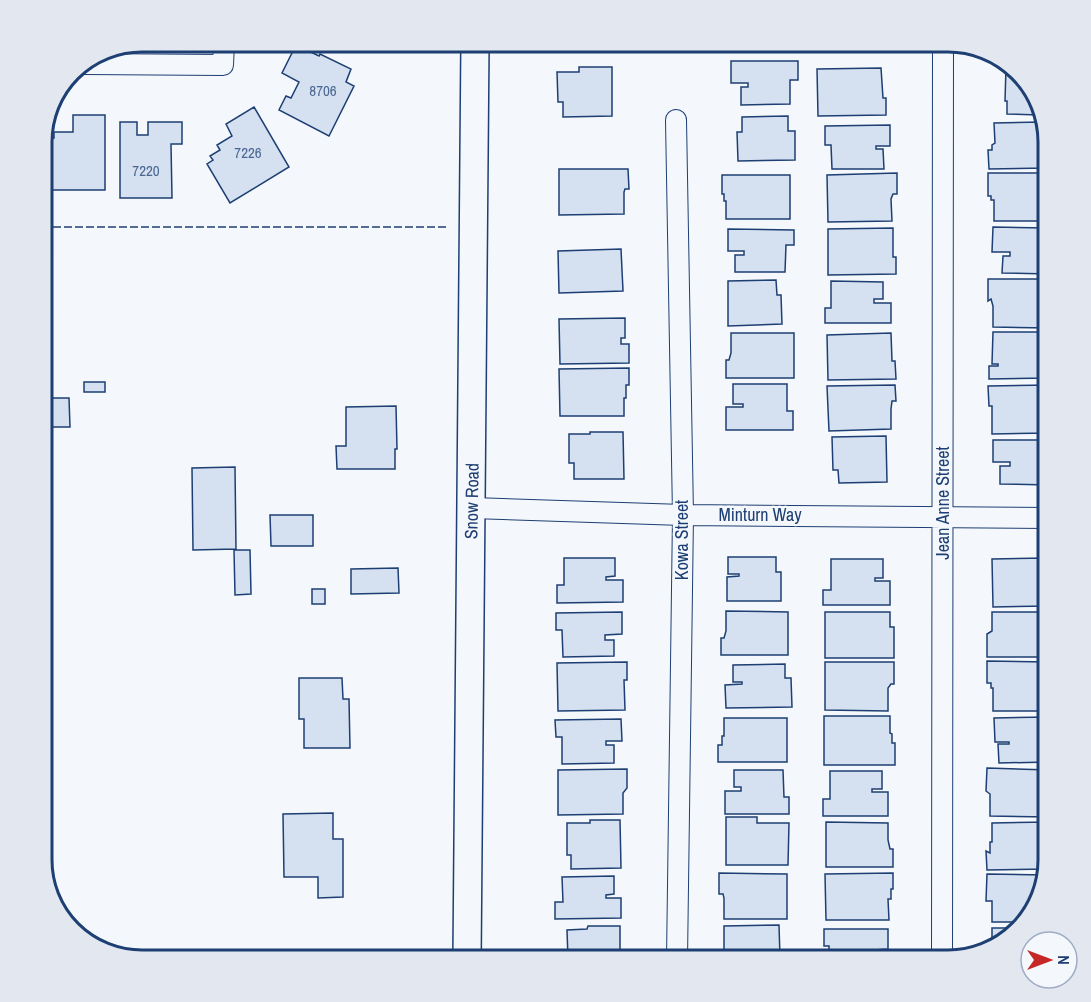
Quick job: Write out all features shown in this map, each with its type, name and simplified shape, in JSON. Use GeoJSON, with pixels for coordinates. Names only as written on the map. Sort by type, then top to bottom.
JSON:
{"type":"FeatureCollection","features":[{"type":"Feature","properties":{"kind":"main road","name":"Snow Road"},"geometry":{"type":"LineString","coordinates":[[467,950],[475,53]]}},
{"type":"Feature","properties":{"kind":"street"},"geometry":{"type":"LineString","coordinates":[[99,64],[224,65],[224,53]]}},
{"type":"Feature","properties":{"kind":"street","name":"Jean Anne Street"},"geometry":{"type":"LineString","coordinates":[[942,950],[943,53]]}},
{"type":"Feature","properties":{"kind":"street","name":"Kowa Street"},"geometry":{"type":"LineString","coordinates":[[676,120],[683,515],[676,950]]}},
{"type":"Feature","properties":{"kind":"street","name":"Minturn Way"},"geometry":{"type":"LineString","coordinates":[[472,508],[683,515],[1038,518]]}},
{"type":"Feature","properties":{"kind":"building"},"geometry":{"type":"Polygon","coordinates":[[[292,53],[313,53],[319,56],[320,54],[351,69],[346,82],[354,86],[329,136],[279,110],[286,96],[291,98],[299,82],[282,73],[292,53]]]}},
{"type":"Feature","properties":{"kind":"building"},"geometry":{"type":"Polygon","coordinates":[[[731,61],[798,61],[798,80],[790,80],[790,104],[741,105],[741,87],[748,87],[748,83],[731,83],[731,61]]]}},
{"type":"Feature","properties":{"kind":"building"},"geometry":{"type":"Polygon","coordinates":[[[579,67],[612,67],[612,116],[563,117],[563,102],[558,102],[557,72],[579,72],[579,67]]]}},
{"type":"Feature","properties":{"kind":"building"},"geometry":{"type":"Polygon","coordinates":[[[881,68],[886,115],[818,116],[817,69],[881,68]]]}},
{"type":"Feature","properties":{"kind":"building"},"geometry":{"type":"Polygon","coordinates":[[[1006,74],[1023,92],[1034,115],[1007,114],[1007,101],[1005,101],[1006,74]]]}},
{"type":"Feature","properties":{"kind":"building"},"geometry":{"type":"Polygon","coordinates":[[[254,107],[289,167],[230,203],[207,164],[213,160],[210,156],[220,150],[217,145],[232,136],[226,124],[254,107]]]}},
{"type":"Feature","properties":{"kind":"building"},"geometry":{"type":"Polygon","coordinates":[[[73,115],[105,115],[105,190],[53,190],[54,132],[73,132],[73,115]]]}},
{"type":"Feature","properties":{"kind":"building"},"geometry":{"type":"Polygon","coordinates":[[[788,116],[788,131],[795,131],[795,160],[738,161],[737,132],[742,132],[742,117],[788,116]]]}},
{"type":"Feature","properties":{"kind":"building"},"geometry":{"type":"Polygon","coordinates":[[[120,122],[137,122],[137,135],[148,135],[148,122],[182,122],[182,144],[171,144],[172,198],[120,198],[120,122]]]}},
{"type":"Feature","properties":{"kind":"building"},"geometry":{"type":"Polygon","coordinates":[[[1036,122],[1038,168],[989,169],[988,150],[992,150],[992,145],[995,143],[994,123],[1036,122]]]}},
{"type":"Feature","properties":{"kind":"building"},"geometry":{"type":"Polygon","coordinates":[[[890,125],[890,146],[876,146],[876,149],[883,149],[884,169],[832,169],[831,145],[825,145],[825,126],[890,125]]]}},
{"type":"Feature","properties":{"kind":"building"},"geometry":{"type":"Polygon","coordinates":[[[559,169],[628,169],[629,189],[625,189],[624,192],[624,214],[559,215],[559,169]]]}},
{"type":"Feature","properties":{"kind":"building"},"geometry":{"type":"Polygon","coordinates":[[[897,173],[897,194],[893,194],[891,199],[892,221],[828,222],[827,175],[897,173]]]}},
{"type":"Feature","properties":{"kind":"building"},"geometry":{"type":"Polygon","coordinates":[[[988,173],[1038,173],[1038,221],[994,221],[994,200],[988,196],[988,173]]]}},
{"type":"Feature","properties":{"kind":"building"},"geometry":{"type":"Polygon","coordinates":[[[722,175],[790,175],[790,219],[726,219],[722,175]]]}},
{"type":"Feature","properties":{"kind":"building"},"geometry":{"type":"Polygon","coordinates":[[[993,227],[1038,228],[1038,274],[1002,273],[1003,256],[1010,256],[1010,252],[992,252],[993,227]]]}},
{"type":"Feature","properties":{"kind":"building"},"geometry":{"type":"Polygon","coordinates":[[[893,228],[893,257],[896,257],[896,274],[828,275],[828,229],[893,228]]]}},
{"type":"Feature","properties":{"kind":"building"},"geometry":{"type":"Polygon","coordinates":[[[728,229],[794,230],[794,245],[786,245],[785,272],[735,272],[735,255],[744,255],[744,251],[728,251],[728,229]]]}},
{"type":"Feature","properties":{"kind":"building"},"geometry":{"type":"Polygon","coordinates":[[[621,249],[623,291],[559,293],[558,251],[621,249]]]}},
{"type":"Feature","properties":{"kind":"building"},"geometry":{"type":"Polygon","coordinates":[[[988,279],[1038,279],[1038,328],[993,327],[993,306],[991,299],[988,301],[988,279]]]}},
{"type":"Feature","properties":{"kind":"building"},"geometry":{"type":"Polygon","coordinates":[[[776,280],[777,295],[781,295],[782,324],[728,326],[728,281],[776,280]]]}},
{"type":"Feature","properties":{"kind":"building"},"geometry":{"type":"Polygon","coordinates":[[[831,281],[883,282],[883,299],[874,299],[874,303],[891,303],[891,323],[825,323],[825,308],[831,308],[831,281]]]}},
{"type":"Feature","properties":{"kind":"building"},"geometry":{"type":"Polygon","coordinates":[[[625,318],[625,338],[621,338],[621,344],[629,344],[629,363],[560,364],[559,319],[625,318]]]}},
{"type":"Feature","properties":{"kind":"building"},"geometry":{"type":"Polygon","coordinates":[[[993,332],[1038,332],[1038,378],[989,379],[989,366],[998,366],[998,364],[992,364],[993,332]]]}},
{"type":"Feature","properties":{"kind":"building"},"geometry":{"type":"Polygon","coordinates":[[[731,333],[794,333],[794,378],[726,378],[726,360],[729,360],[731,353],[731,333]]]}},
{"type":"Feature","properties":{"kind":"building"},"geometry":{"type":"Polygon","coordinates":[[[891,333],[892,361],[895,361],[896,379],[828,380],[827,335],[891,333]]]}},
{"type":"Feature","properties":{"kind":"building"},"geometry":{"type":"Polygon","coordinates":[[[629,368],[629,385],[626,385],[626,398],[624,398],[624,416],[560,416],[559,369],[629,368]]]}},
{"type":"Feature","properties":{"kind":"building"},"geometry":{"type":"Polygon","coordinates":[[[84,382],[105,382],[105,392],[84,392],[84,382]]]}},
{"type":"Feature","properties":{"kind":"building"},"geometry":{"type":"Polygon","coordinates":[[[733,384],[787,384],[787,411],[793,411],[793,430],[726,430],[726,407],[743,407],[743,404],[733,404],[733,384]]]}},
{"type":"Feature","properties":{"kind":"building"},"geometry":{"type":"Polygon","coordinates":[[[895,385],[896,401],[892,401],[891,429],[829,431],[827,386],[895,385]]]}},
{"type":"Feature","properties":{"kind":"building"},"geometry":{"type":"Polygon","coordinates":[[[1038,385],[1038,433],[992,434],[992,406],[989,406],[988,386],[1038,385]]]}},
{"type":"Feature","properties":{"kind":"building"},"geometry":{"type":"Polygon","coordinates":[[[53,398],[69,398],[70,427],[53,427],[53,398]]]}},
{"type":"Feature","properties":{"kind":"building"},"geometry":{"type":"Polygon","coordinates":[[[396,406],[395,469],[337,469],[336,446],[346,446],[346,407],[396,406]]]}},
{"type":"Feature","properties":{"kind":"building"},"geometry":{"type":"Polygon","coordinates":[[[590,432],[623,432],[624,479],[574,479],[574,463],[569,463],[569,434],[590,434],[590,432]]]}},
{"type":"Feature","properties":{"kind":"building"},"geometry":{"type":"Polygon","coordinates":[[[886,436],[887,482],[839,483],[838,470],[833,470],[832,437],[886,436]]]}},
{"type":"Feature","properties":{"kind":"building"},"geometry":{"type":"Polygon","coordinates":[[[993,440],[1038,440],[1038,485],[1000,484],[1000,466],[1010,466],[1010,462],[993,462],[993,440]]]}},
{"type":"Feature","properties":{"kind":"building"},"geometry":{"type":"Polygon","coordinates":[[[235,467],[236,549],[193,550],[192,468],[235,467]]]}},
{"type":"Feature","properties":{"kind":"building"},"geometry":{"type":"Polygon","coordinates":[[[270,515],[313,515],[313,546],[271,546],[270,515]]]}},
{"type":"Feature","properties":{"kind":"building"},"geometry":{"type":"Polygon","coordinates":[[[234,550],[250,550],[251,594],[235,595],[234,550]]]}},
{"type":"Feature","properties":{"kind":"building"},"geometry":{"type":"Polygon","coordinates":[[[728,557],[776,557],[776,572],[781,572],[781,601],[727,601],[727,577],[739,576],[739,574],[728,574],[728,557]]]}},
{"type":"Feature","properties":{"kind":"building"},"geometry":{"type":"Polygon","coordinates":[[[564,558],[615,558],[615,576],[606,577],[606,580],[623,580],[623,602],[557,603],[557,585],[564,585],[564,558]]]}},
{"type":"Feature","properties":{"kind":"building"},"geometry":{"type":"Polygon","coordinates":[[[1038,558],[1038,606],[993,607],[992,559],[1038,558]]]}},
{"type":"Feature","properties":{"kind":"building"},"geometry":{"type":"Polygon","coordinates":[[[831,559],[883,559],[883,578],[875,578],[875,581],[890,581],[890,605],[823,605],[823,590],[831,590],[831,559]]]}},
{"type":"Feature","properties":{"kind":"building"},"geometry":{"type":"Polygon","coordinates":[[[398,568],[399,593],[351,594],[351,569],[398,568]]]}},
{"type":"Feature","properties":{"kind":"building"},"geometry":{"type":"Polygon","coordinates":[[[312,589],[325,589],[325,604],[312,604],[312,589]]]}},
{"type":"Feature","properties":{"kind":"building"},"geometry":{"type":"Polygon","coordinates":[[[726,611],[788,612],[788,655],[721,655],[721,638],[724,638],[726,631],[726,611]]]}},
{"type":"Feature","properties":{"kind":"building"},"geometry":{"type":"Polygon","coordinates":[[[622,612],[622,634],[605,635],[605,640],[614,640],[614,656],[563,657],[562,630],[556,630],[556,613],[622,612]]]}},
{"type":"Feature","properties":{"kind":"building"},"geometry":{"type":"Polygon","coordinates":[[[825,612],[890,612],[890,627],[894,627],[894,658],[825,658],[825,612]]]}},
{"type":"Feature","properties":{"kind":"building"},"geometry":{"type":"Polygon","coordinates":[[[992,612],[1038,612],[1038,657],[987,657],[987,634],[992,631],[992,612]]]}},
{"type":"Feature","properties":{"kind":"building"},"geometry":{"type":"Polygon","coordinates":[[[987,661],[1038,662],[1038,711],[993,711],[993,688],[991,688],[991,683],[987,683],[987,661]]]}},
{"type":"Feature","properties":{"kind":"building"},"geometry":{"type":"Polygon","coordinates":[[[627,662],[627,680],[624,680],[625,710],[558,711],[557,663],[627,662]]]}},
{"type":"Feature","properties":{"kind":"building"},"geometry":{"type":"Polygon","coordinates":[[[825,662],[894,662],[894,684],[888,688],[888,711],[825,710],[825,662]]]}},
{"type":"Feature","properties":{"kind":"building"},"geometry":{"type":"Polygon","coordinates":[[[785,664],[785,678],[791,678],[792,707],[726,708],[725,685],[742,684],[742,682],[733,682],[733,665],[785,664]]]}},
{"type":"Feature","properties":{"kind":"building"},"geometry":{"type":"Polygon","coordinates":[[[299,678],[342,678],[343,699],[349,699],[350,748],[304,748],[304,719],[299,719],[299,678]]]}},
{"type":"Feature","properties":{"kind":"building"},"geometry":{"type":"Polygon","coordinates":[[[824,716],[890,716],[890,733],[892,743],[895,743],[895,765],[824,765],[824,716]]]}},
{"type":"Feature","properties":{"kind":"building"},"geometry":{"type":"Polygon","coordinates":[[[1038,717],[1038,762],[999,763],[998,744],[1009,744],[1009,742],[995,742],[994,718],[1038,717]]]}},
{"type":"Feature","properties":{"kind":"building"},"geometry":{"type":"Polygon","coordinates":[[[724,718],[787,718],[787,762],[718,762],[718,745],[722,745],[722,736],[724,736],[724,718]]]}},
{"type":"Feature","properties":{"kind":"building"},"geometry":{"type":"Polygon","coordinates":[[[621,719],[622,741],[606,741],[606,745],[614,745],[614,763],[562,764],[562,737],[556,737],[555,720],[621,719]]]}},
{"type":"Feature","properties":{"kind":"building"},"geometry":{"type":"Polygon","coordinates":[[[987,768],[1038,770],[1038,817],[990,816],[990,794],[986,791],[987,768]]]}},
{"type":"Feature","properties":{"kind":"building"},"geometry":{"type":"Polygon","coordinates":[[[627,769],[627,788],[623,793],[623,814],[558,815],[558,770],[627,769]]]}},
{"type":"Feature","properties":{"kind":"building"},"geometry":{"type":"Polygon","coordinates":[[[734,770],[783,770],[784,797],[789,797],[789,814],[725,814],[725,791],[741,791],[741,787],[734,787],[734,770]]]}},
{"type":"Feature","properties":{"kind":"building"},"geometry":{"type":"Polygon","coordinates":[[[830,771],[882,771],[882,789],[872,789],[872,792],[888,792],[888,816],[823,816],[823,799],[830,799],[830,771]]]}},
{"type":"Feature","properties":{"kind":"building"},"geometry":{"type":"Polygon","coordinates":[[[333,813],[333,839],[343,839],[343,897],[318,898],[318,877],[284,877],[283,814],[333,813]]]}},
{"type":"Feature","properties":{"kind":"building"},"geometry":{"type":"Polygon","coordinates":[[[726,817],[757,817],[757,823],[789,823],[788,865],[726,865],[726,817]]]}},
{"type":"Feature","properties":{"kind":"building"},"geometry":{"type":"Polygon","coordinates":[[[590,820],[620,820],[621,868],[571,869],[571,855],[567,855],[567,823],[590,823],[590,820]]]}},
{"type":"Feature","properties":{"kind":"building"},"geometry":{"type":"Polygon","coordinates":[[[826,822],[888,823],[888,840],[890,849],[893,849],[893,867],[826,867],[826,822]]]}},
{"type":"Feature","properties":{"kind":"building"},"geometry":{"type":"Polygon","coordinates":[[[1038,822],[1037,869],[987,870],[986,851],[990,853],[992,823],[1038,822]]]}},
{"type":"Feature","properties":{"kind":"building"},"geometry":{"type":"Polygon","coordinates":[[[719,873],[787,874],[787,919],[724,919],[724,898],[723,894],[719,894],[719,873]]]}},
{"type":"Feature","properties":{"kind":"building"},"geometry":{"type":"Polygon","coordinates":[[[893,873],[893,889],[891,889],[891,899],[888,899],[889,920],[826,920],[825,874],[893,873]]]}},
{"type":"Feature","properties":{"kind":"building"},"geometry":{"type":"Polygon","coordinates":[[[987,874],[1037,875],[1032,894],[1013,922],[992,922],[992,901],[986,901],[987,874]]]}},
{"type":"Feature","properties":{"kind":"building"},"geometry":{"type":"Polygon","coordinates":[[[614,876],[614,894],[606,895],[606,898],[621,898],[621,918],[555,919],[555,902],[563,902],[562,877],[614,876]]]}},
{"type":"Feature","properties":{"kind":"building"},"geometry":{"type":"Polygon","coordinates":[[[779,925],[780,950],[724,950],[724,926],[779,925]]]}},
{"type":"Feature","properties":{"kind":"building"},"geometry":{"type":"Polygon","coordinates":[[[588,926],[620,926],[620,950],[568,950],[567,930],[587,929],[588,926]]]}},
{"type":"Feature","properties":{"kind":"building"},"geometry":{"type":"Polygon","coordinates":[[[992,928],[1006,928],[999,934],[992,938],[992,928]]]}},
{"type":"Feature","properties":{"kind":"building"},"geometry":{"type":"Polygon","coordinates":[[[824,929],[888,929],[888,949],[829,950],[829,946],[824,946],[824,929]]]}},
{"type":"Feature","properties":{"kind":"fence"},"geometry":{"type":"LineString","coordinates":[[53,227],[447,227]]}}]}
